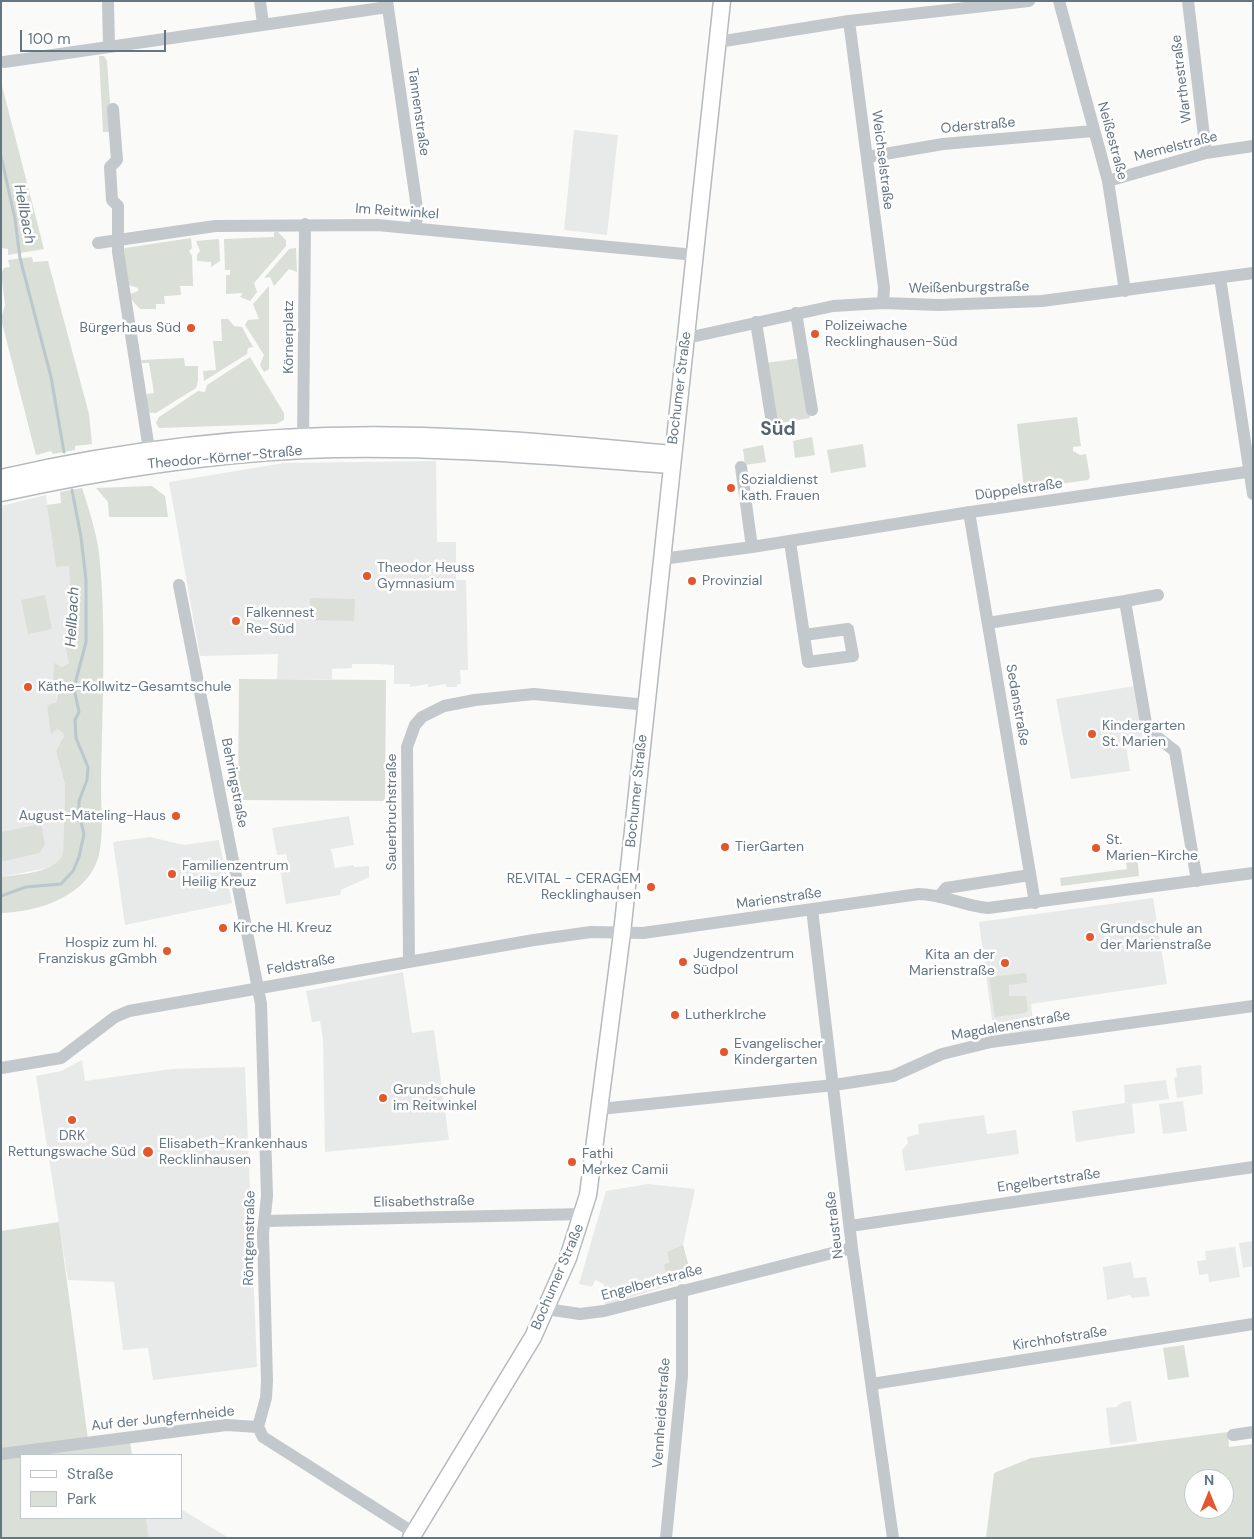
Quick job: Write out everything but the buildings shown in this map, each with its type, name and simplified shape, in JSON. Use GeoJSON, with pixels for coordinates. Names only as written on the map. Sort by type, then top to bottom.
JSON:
{"type":"FeatureCollection","features":[{"type":"Feature","properties":{"kind":"main road","name":"Bochumer Straße"},"geometry":{"type":"LineString","coordinates":[[413,1535],[533,1337],[568,1258],[584,1214],[600,1110],[622,933],[671,459],[687,338],[722,1]]}},
{"type":"Feature","properties":{"kind":"main road","name":"Theodor-Körner-Straße"},"geometry":{"type":"LineString","coordinates":[[1,493],[115,470],[304,444]]}},
{"type":"Feature","properties":{"kind":"main road","name":"Theodor-Körner-Straße"},"geometry":{"type":"LineString","coordinates":[[1,478],[67,464],[158,449],[304,444],[450,444],[671,459]]}},
{"type":"Feature","properties":{"kind":"street"},"geometry":{"type":"LineString","coordinates":[[108,1],[109,47]]}},
{"type":"Feature","properties":{"kind":"street"},"geometry":{"type":"LineString","coordinates":[[260,1],[263,24]]}},
{"type":"Feature","properties":{"kind":"street"},"geometry":{"type":"LineString","coordinates":[[718,42],[849,21],[1028,1]]}},
{"type":"Feature","properties":{"kind":"street","name":"Neißestraße"},"geometry":{"type":"LineString","coordinates":[[1059,1],[1108,181],[1126,291]]}},
{"type":"Feature","properties":{"kind":"street","name":"Warthestraße"},"geometry":{"type":"LineString","coordinates":[[1188,1],[1206,153]]}},
{"type":"Feature","properties":{"kind":"street"},"geometry":{"type":"LineString","coordinates":[[4,62],[387,4]]}},
{"type":"Feature","properties":{"kind":"street","name":"Tannenstraße"},"geometry":{"type":"LineString","coordinates":[[387,4],[417,208],[416,228]]}},
{"type":"Feature","properties":{"kind":"street","name":"Weichselstraße"},"geometry":{"type":"LineString","coordinates":[[849,21],[884,288],[883,304]]}},
{"type":"Feature","properties":{"kind":"street"},"geometry":{"type":"LineString","coordinates":[[113,109],[117,160],[110,167],[112,200],[118,206],[118,252],[148,442]]}},
{"type":"Feature","properties":{"kind":"street","name":"Oderstraße"},"geometry":{"type":"LineString","coordinates":[[867,157],[943,144],[1093,130]]}},
{"type":"Feature","properties":{"kind":"street","name":"Memelstraße"},"geometry":{"type":"LineString","coordinates":[[1108,181],[1206,153],[1253,146]]}},
{"type":"Feature","properties":{"kind":"street","name":"Im Reitwinkel"},"geometry":{"type":"LineString","coordinates":[[98,243],[215,226],[305,224],[416,228],[695,255]]}},
{"type":"Feature","properties":{"kind":"street","name":"Körnerplatz"},"geometry":{"type":"LineString","coordinates":[[304,444],[305,224]]}},
{"type":"Feature","properties":{"kind":"street","name":"Weißenburgstraße"},"geometry":{"type":"LineString","coordinates":[[687,338],[796,313],[849,304],[940,305],[1042,301],[1253,273]]}},
{"type":"Feature","properties":{"kind":"street"},"geometry":{"type":"LineString","coordinates":[[1220,278],[1253,494]]}},
{"type":"Feature","properties":{"kind":"street"},"geometry":{"type":"LineString","coordinates":[[796,313],[812,410]]}},
{"type":"Feature","properties":{"kind":"street"},"geometry":{"type":"LineString","coordinates":[[756,322],[772,423]]}},
{"type":"Feature","properties":{"kind":"street"},"geometry":{"type":"LineString","coordinates":[[741,467],[752,548]]}},
{"type":"Feature","properties":{"kind":"street","name":"Düppelstraße"},"geometry":{"type":"LineString","coordinates":[[662,558],[752,548],[969,512],[1251,471]]}},
{"type":"Feature","properties":{"kind":"street","name":"Sedanstraße"},"geometry":{"type":"LineString","coordinates":[[969,512],[1034,902]]}},
{"type":"Feature","properties":{"kind":"street"},"geometry":{"type":"LineString","coordinates":[[790,542],[804,635]]}},
{"type":"Feature","properties":{"kind":"street","name":"Behringstraße"},"geometry":{"type":"LineString","coordinates":[[179,585],[258,988]]}},
{"type":"Feature","properties":{"kind":"street"},"geometry":{"type":"LineString","coordinates":[[988,623],[1158,595]]}},
{"type":"Feature","properties":{"kind":"street"},"geometry":{"type":"LineString","coordinates":[[1125,601],[1147,730],[1175,751],[1197,881]]}},
{"type":"Feature","properties":{"kind":"street","name":"Sauerbruchstraße"},"geometry":{"type":"LineString","coordinates":[[409,960],[407,747],[412,730],[422,717],[444,706],[534,694],[647,705]]}},
{"type":"Feature","properties":{"kind":"street","name":"Marienstraße"},"geometry":{"type":"LineString","coordinates":[[622,933],[643,933],[919,894],[939,896],[973,907],[988,908],[1253,873]]}},
{"type":"Feature","properties":{"kind":"street","name":"Marienstraße"},"geometry":{"type":"LineString","coordinates":[[939,896],[946,888],[1030,875]]}},
{"type":"Feature","properties":{"kind":"street","name":"Neustraße"},"geometry":{"type":"LineString","coordinates":[[812,909],[852,1248],[893,1538]]}},
{"type":"Feature","properties":{"kind":"street","name":"Feldstraße"},"geometry":{"type":"LineString","coordinates":[[1,1068],[61,1058],[115,1017],[129,1010],[537,939],[591,932],[622,933]]}},
{"type":"Feature","properties":{"kind":"street","name":"Röntgenstraße"},"geometry":{"type":"LineString","coordinates":[[258,988],[261,1004],[267,1196],[263,1233],[267,1381],[266,1398],[258,1427]]}},
{"type":"Feature","properties":{"kind":"street","name":"Magdalenenstraße"},"geometry":{"type":"LineString","coordinates":[[600,1110],[834,1085],[892,1076],[942,1054],[991,1042],[1253,1006]]}},
{"type":"Feature","properties":{"kind":"street","name":"Engelbertstraße"},"geometry":{"type":"LineString","coordinates":[[850,1226],[1253,1167]]}},
{"type":"Feature","properties":{"kind":"street","name":"Elisabethstraße"},"geometry":{"type":"LineString","coordinates":[[265,1220],[584,1214]]}},
{"type":"Feature","properties":{"kind":"street","name":"Engelbertstraße"},"geometry":{"type":"LineString","coordinates":[[546,1309],[580,1314],[604,1312],[682,1290],[852,1248]]}},
{"type":"Feature","properties":{"kind":"street","name":"Vennheidestraße"},"geometry":{"type":"LineString","coordinates":[[666,1538],[682,1376],[682,1290]]}},
{"type":"Feature","properties":{"kind":"street","name":"Kirchhofstraße"},"geometry":{"type":"LineString","coordinates":[[872,1384],[1253,1324]]}},
{"type":"Feature","properties":{"kind":"street","name":"Auf der Jungfernheide"},"geometry":{"type":"LineString","coordinates":[[1,1454],[226,1425],[258,1427]]}},
{"type":"Feature","properties":{"kind":"street"},"geometry":{"type":"LineString","coordinates":[[258,1427],[263,1437],[413,1535]]}},
{"type":"Feature","properties":{"kind":"street"},"geometry":{"type":"LineString","coordinates":[[1233,1435],[1253,1432]]}},
{"type":"Feature","properties":{"kind":"shaded area"},"geometry":{"type":"Polygon","coordinates":[[[574,130],[618,135],[607,235],[564,230],[574,130]]]}},
{"type":"Feature","properties":{"kind":"shaded area","name":"Theodor Heuss Gymnasium"},"geometry":{"type":"Polygon","coordinates":[[[436,461],[437,542],[456,542],[456,580],[466,580],[468,670],[460,670],[461,684],[457,684],[457,687],[446,687],[446,684],[428,687],[428,684],[410,687],[410,684],[394,684],[394,665],[378,664],[352,664],[352,668],[332,669],[332,679],[277,679],[278,654],[200,656],[169,482],[284,463],[436,461]]]}},
{"type":"Feature","properties":{"kind":"shaded area","name":"Käthe-Kollwitz-Gesamtschule"},"geometry":{"type":"Polygon","coordinates":[[[46,495],[56,567],[69,566],[70,582],[72,627],[69,663],[62,667],[55,664],[57,702],[47,705],[52,732],[57,729],[64,736],[56,751],[65,785],[63,854],[60,861],[52,867],[1,877],[1,506],[46,495]]]}},
{"type":"Feature","properties":{"kind":"shaded area"},"geometry":{"type":"Polygon","coordinates":[[[1135,686],[1143,741],[1126,744],[1130,771],[1071,779],[1056,699],[1135,686]]]}},
{"type":"Feature","properties":{"kind":"shaded area"},"geometry":{"type":"Polygon","coordinates":[[[349,816],[354,845],[331,849],[335,868],[353,865],[354,867],[369,866],[369,877],[341,890],[340,895],[286,904],[280,869],[289,867],[286,854],[277,855],[272,828],[349,816]]]}},
{"type":"Feature","properties":{"kind":"shaded area","name":"Familienzentrum Heilig Kreuz"},"geometry":{"type":"Polygon","coordinates":[[[150,837],[184,845],[219,840],[232,903],[125,925],[113,842],[150,837]]]}},
{"type":"Feature","properties":{"kind":"shaded area","name":"Grundschule an der Marienstraße"},"geometry":{"type":"Polygon","coordinates":[[[1153,898],[1167,984],[1031,1004],[1034,1030],[994,1035],[979,922],[1153,898]]]}},
{"type":"Feature","properties":{"kind":"shaded area","name":"Grundschule im Reitwinkel"},"geometry":{"type":"Polygon","coordinates":[[[403,972],[412,1033],[434,1030],[449,1140],[325,1152],[323,1039],[320,1021],[312,1022],[306,991],[403,972]]]}},
{"type":"Feature","properties":{"kind":"shaded area","name":"Elisabeth-Krankenhaus Recklinhausen"},"geometry":{"type":"Polygon","coordinates":[[[82,1060],[85,1081],[172,1069],[245,1067],[257,1367],[153,1380],[148,1348],[123,1350],[114,1282],[68,1280],[36,1076],[61,1071],[82,1060]]]}},
{"type":"Feature","properties":{"kind":"shaded area"},"geometry":{"type":"Polygon","coordinates":[[[1201,1065],[1203,1094],[1177,1098],[1174,1078],[1177,1077],[1176,1068],[1201,1065]]]}},
{"type":"Feature","properties":{"kind":"shaded area"},"geometry":{"type":"Polygon","coordinates":[[[1166,1080],[1169,1099],[1132,1104],[1135,1133],[1076,1142],[1072,1111],[1125,1103],[1124,1085],[1166,1080]]]}},
{"type":"Feature","properties":{"kind":"shaded area"},"geometry":{"type":"Polygon","coordinates":[[[1183,1101],[1187,1131],[1163,1134],[1159,1104],[1183,1101]]]}},
{"type":"Feature","properties":{"kind":"shaded area"},"geometry":{"type":"Polygon","coordinates":[[[984,1115],[987,1134],[1016,1130],[1019,1154],[905,1171],[902,1150],[908,1143],[907,1137],[919,1134],[918,1124],[984,1115]]]}},
{"type":"Feature","properties":{"kind":"shaded area"},"geometry":{"type":"Polygon","coordinates":[[[648,1184],[695,1189],[683,1245],[692,1278],[604,1306],[607,1296],[601,1294],[604,1284],[595,1280],[592,1287],[579,1284],[606,1191],[648,1184]]]}},
{"type":"Feature","properties":{"kind":"shaded area"},"geometry":{"type":"Polygon","coordinates":[[[1253,1241],[1253,1266],[1243,1268],[1239,1243],[1253,1241]]]}},
{"type":"Feature","properties":{"kind":"shaded area"},"geometry":{"type":"Polygon","coordinates":[[[1235,1247],[1240,1277],[1209,1282],[1208,1274],[1199,1275],[1197,1261],[1206,1260],[1205,1251],[1235,1247]]]}},
{"type":"Feature","properties":{"kind":"shaded area"},"geometry":{"type":"Polygon","coordinates":[[[1131,1262],[1134,1278],[1146,1277],[1150,1296],[1132,1298],[1130,1295],[1107,1300],[1103,1267],[1131,1262]]]}},
{"type":"Feature","properties":{"kind":"shaded area"},"geometry":{"type":"Polygon","coordinates":[[[1131,1401],[1137,1441],[1110,1445],[1106,1408],[1116,1407],[1123,1402],[1131,1401]]]}},
{"type":"Feature","properties":{"kind":"shaded area"},"geometry":{"type":"Polygon","coordinates":[[[182,1510],[229,1538],[149,1538],[146,1519],[182,1519],[182,1510]]]}},
{"type":"Feature","properties":{"kind":"green space"},"geometry":{"type":"Polygon","coordinates":[[[99,56],[104,56],[107,61],[112,132],[103,132],[99,56]]]}},
{"type":"Feature","properties":{"kind":"green space"},"geometry":{"type":"Polygon","coordinates":[[[1,82],[44,249],[8,255],[8,249],[1,248],[1,82]]]}},
{"type":"Feature","properties":{"kind":"green space"},"geometry":{"type":"Polygon","coordinates":[[[274,232],[278,232],[286,240],[286,246],[254,283],[257,292],[250,301],[240,297],[243,293],[226,294],[226,275],[230,275],[230,270],[225,270],[224,239],[274,237],[274,232]]]}},
{"type":"Feature","properties":{"kind":"green space"},"geometry":{"type":"Polygon","coordinates":[[[191,238],[192,248],[189,251],[192,256],[193,286],[180,286],[181,295],[164,296],[165,304],[156,304],[156,309],[140,309],[131,299],[130,294],[138,291],[138,288],[129,285],[123,251],[125,248],[191,238]]]}},
{"type":"Feature","properties":{"kind":"green space"},"geometry":{"type":"Polygon","coordinates":[[[219,239],[220,261],[211,267],[211,262],[197,261],[197,255],[200,251],[196,241],[219,239]]]}},
{"type":"Feature","properties":{"kind":"green space"},"geometry":{"type":"Polygon","coordinates":[[[296,248],[297,272],[289,269],[274,286],[270,277],[264,278],[289,249],[296,248]]]}},
{"type":"Feature","properties":{"kind":"green space"},"geometry":{"type":"Polygon","coordinates":[[[32,257],[33,262],[48,261],[89,414],[92,444],[75,446],[75,450],[53,454],[51,451],[36,455],[1,319],[5,305],[1,273],[4,268],[10,267],[8,260],[32,257]]]}},
{"type":"Feature","properties":{"kind":"green space"},"geometry":{"type":"Polygon","coordinates":[[[269,286],[269,369],[264,372],[260,365],[264,355],[245,325],[248,320],[259,319],[253,304],[269,286]]]}},
{"type":"Feature","properties":{"kind":"green space"},"geometry":{"type":"Polygon","coordinates":[[[221,319],[228,319],[234,326],[242,327],[253,347],[248,348],[247,354],[204,381],[203,371],[216,370],[213,341],[222,341],[221,319]]]}},
{"type":"Feature","properties":{"kind":"green space"},"geometry":{"type":"Polygon","coordinates":[[[250,357],[284,413],[284,420],[276,424],[159,428],[156,423],[159,417],[198,391],[205,392],[207,385],[250,357]]]}},
{"type":"Feature","properties":{"kind":"green space"},"geometry":{"type":"Polygon","coordinates":[[[184,358],[185,366],[198,366],[196,388],[156,413],[150,413],[147,409],[147,394],[154,393],[149,363],[142,363],[141,360],[184,358]]]}},
{"type":"Feature","properties":{"kind":"green space"},"geometry":{"type":"Polygon","coordinates":[[[801,358],[810,418],[775,424],[766,363],[801,358]]]}},
{"type":"Feature","properties":{"kind":"green space"},"geometry":{"type":"Polygon","coordinates":[[[1077,417],[1081,446],[1073,447],[1073,451],[1080,455],[1086,454],[1090,477],[1088,480],[1024,489],[1017,424],[1077,417]]]}},
{"type":"Feature","properties":{"kind":"green space"},"geometry":{"type":"Polygon","coordinates":[[[812,437],[815,455],[795,458],[793,441],[812,437]]]}},
{"type":"Feature","properties":{"kind":"green space"},"geometry":{"type":"Polygon","coordinates":[[[863,444],[866,467],[831,473],[827,450],[863,444]]]}},
{"type":"Feature","properties":{"kind":"green space"},"geometry":{"type":"Polygon","coordinates":[[[763,445],[766,462],[745,465],[743,449],[763,445]]]}},
{"type":"Feature","properties":{"kind":"green space"},"geometry":{"type":"Polygon","coordinates":[[[152,486],[165,496],[168,517],[109,517],[108,502],[96,488],[152,486]]]}},
{"type":"Feature","properties":{"kind":"green space"},"geometry":{"type":"Polygon","coordinates":[[[82,488],[90,512],[99,553],[103,611],[102,828],[100,849],[95,866],[88,877],[67,895],[55,902],[28,910],[1,913],[1,877],[45,869],[59,860],[63,854],[65,785],[56,751],[64,736],[57,729],[51,734],[47,705],[57,702],[58,689],[53,685],[54,663],[62,667],[69,663],[65,644],[72,627],[69,566],[56,567],[47,505],[61,503],[60,492],[82,488]]]}},
{"type":"Feature","properties":{"kind":"green space"},"geometry":{"type":"Polygon","coordinates":[[[45,595],[52,629],[28,634],[21,600],[45,595]]]}},
{"type":"Feature","properties":{"kind":"green space"},"geometry":{"type":"Polygon","coordinates":[[[310,598],[355,599],[354,621],[310,620],[310,598]]]}},
{"type":"Feature","properties":{"kind":"green space"},"geometry":{"type":"Polygon","coordinates":[[[239,679],[386,680],[385,801],[238,800],[239,679]]]}},
{"type":"Feature","properties":{"kind":"green space"},"geometry":{"type":"Polygon","coordinates":[[[41,824],[45,845],[39,853],[1,862],[1,832],[41,824]]]}},
{"type":"Feature","properties":{"kind":"green space"},"geometry":{"type":"Polygon","coordinates":[[[1137,852],[1139,876],[1061,886],[1060,878],[1127,869],[1126,862],[1134,859],[1137,852]]]}},
{"type":"Feature","properties":{"kind":"green space"},"geometry":{"type":"Polygon","coordinates":[[[1026,973],[1027,983],[1009,985],[1009,996],[1026,996],[1028,1010],[1025,1013],[995,1017],[989,977],[1026,973]]]}},
{"type":"Feature","properties":{"kind":"green space"},"geometry":{"type":"Polygon","coordinates":[[[59,1222],[89,1447],[130,1442],[132,1454],[20,1454],[20,1519],[146,1519],[149,1538],[1,1538],[1,1231],[59,1222]]]}},
{"type":"Feature","properties":{"kind":"green space"},"geometry":{"type":"Polygon","coordinates":[[[683,1245],[692,1278],[670,1285],[664,1265],[670,1262],[667,1252],[683,1245]]]}},
{"type":"Feature","properties":{"kind":"green space"},"geometry":{"type":"Polygon","coordinates":[[[1184,1345],[1189,1377],[1168,1380],[1163,1348],[1184,1345]]]}},
{"type":"Feature","properties":{"kind":"green space"},"geometry":{"type":"Polygon","coordinates":[[[1228,1432],[1229,1447],[1253,1444],[1253,1538],[986,1538],[994,1473],[1031,1458],[1228,1432]]]}},
{"type":"Feature","properties":{"kind":"waterway","name":"Hellbach"},"geometry":{"type":"LineString","coordinates":[[1,156],[15,219],[20,258],[51,377],[64,452]]}},
{"type":"Feature","properties":{"kind":"waterway","name":"Hellbach"},"geometry":{"type":"LineString","coordinates":[[1,896],[26,887],[61,884],[73,871],[79,857],[84,834],[79,813],[79,801],[87,780],[88,767],[76,738],[75,720],[79,712],[74,688],[86,642],[86,580],[81,537],[72,490]]}},
{"type":"Feature","properties":{"kind":"place","name":"Bürgerhaus Süd"},"geometry":{"type":"Point","coordinates":[191,328]}},
{"type":"Feature","properties":{"kind":"place","name":"Polizeiwache Recklinghausen-Süd"},"geometry":{"type":"Point","coordinates":[815,334]}},
{"type":"Feature","properties":{"kind":"place","name":"Sozialdienst kath. Frauen"},"geometry":{"type":"Point","coordinates":[731,488]}},
{"type":"Feature","properties":{"kind":"place","name":"Theodor Heuss Gymnasium"},"geometry":{"type":"Point","coordinates":[367,576]}},
{"type":"Feature","properties":{"kind":"place","name":"Provinzial"},"geometry":{"type":"Point","coordinates":[692,581]}},
{"type":"Feature","properties":{"kind":"place","name":"Falkennest Re-Süd"},"geometry":{"type":"Point","coordinates":[236,621]}},
{"type":"Feature","properties":{"kind":"place","name":"Käthe-Kollwitz-Gesamtschule"},"geometry":{"type":"Point","coordinates":[28,687]}},
{"type":"Feature","properties":{"kind":"place","name":"Kindergarten St. Marien"},"geometry":{"type":"Point","coordinates":[1092,734]}},
{"type":"Feature","properties":{"kind":"place","name":"August-Mäteling-Haus"},"geometry":{"type":"Point","coordinates":[176,816]}},
{"type":"Feature","properties":{"kind":"place","name":"TierGarten"},"geometry":{"type":"Point","coordinates":[725,847]}},
{"type":"Feature","properties":{"kind":"place","name":"St. Marien-Kirche"},"geometry":{"type":"Point","coordinates":[1096,848]}},
{"type":"Feature","properties":{"kind":"place","name":"Familienzentrum Heilig Kreuz"},"geometry":{"type":"Point","coordinates":[172,874]}},
{"type":"Feature","properties":{"kind":"place","name":"RE.VITAL - CERAGEM Recklinghausen"},"geometry":{"type":"Point","coordinates":[651,887]}},
{"type":"Feature","properties":{"kind":"place","name":"Kirche Hl. Kreuz"},"geometry":{"type":"Point","coordinates":[223,928]}},
{"type":"Feature","properties":{"kind":"place","name":"Grundschule an der Marienstraße"},"geometry":{"type":"Point","coordinates":[1090,937]}},
{"type":"Feature","properties":{"kind":"place","name":"Hospiz zum hl. Franziskus gGmbh"},"geometry":{"type":"Point","coordinates":[167,951]}},
{"type":"Feature","properties":{"kind":"place","name":"Jugendzentrum Südpol"},"geometry":{"type":"Point","coordinates":[683,962]}},
{"type":"Feature","properties":{"kind":"place","name":"Kita an der Marienstraße"},"geometry":{"type":"Point","coordinates":[1005,963]}},
{"type":"Feature","properties":{"kind":"place","name":"LutherkIrche"},"geometry":{"type":"Point","coordinates":[675,1015]}},
{"type":"Feature","properties":{"kind":"place","name":"Evangelischer Kindergarten"},"geometry":{"type":"Point","coordinates":[724,1052]}},
{"type":"Feature","properties":{"kind":"place","name":"Grundschule im Reitwinkel"},"geometry":{"type":"Point","coordinates":[383,1098]}},
{"type":"Feature","properties":{"kind":"place","name":"DRK Rettungswache Süd"},"geometry":{"type":"Point","coordinates":[72,1120]}},
{"type":"Feature","properties":{"kind":"place","name":"Elisabeth-Krankenhaus Recklinhausen"},"geometry":{"type":"Point","coordinates":[148,1152]}},
{"type":"Feature","properties":{"kind":"place","name":"Fathi Merkez Camii"},"geometry":{"type":"Point","coordinates":[572,1162]}},
{"type":"Feature","properties":{"kind":"district","name":"Süd"},"geometry":{"type":"Point","coordinates":[778,430]}}]}
